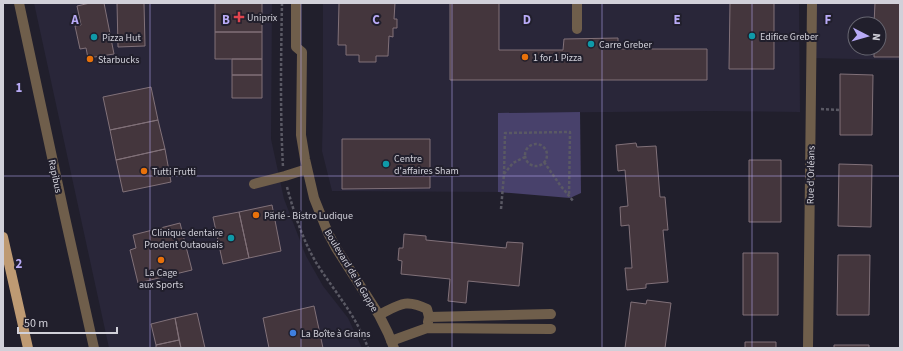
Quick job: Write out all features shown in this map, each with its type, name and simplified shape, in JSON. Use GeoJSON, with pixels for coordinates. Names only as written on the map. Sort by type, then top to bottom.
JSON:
{"type":"FeatureCollection","features":[{"type":"Feature","properties":{"kind":"main road"},"geometry":{"type":"LineString","coordinates":[[3,237],[28,348]]}},
{"type":"Feature","properties":{"kind":"street","name":"Rapibus"},"geometry":{"type":"LineString","coordinates":[[19,3],[94,348]]}},
{"type":"Feature","properties":{"kind":"street","name":"Boulevard de la Gappe"},"geometry":{"type":"LineString","coordinates":[[296,3],[296,47],[302,52],[301,135],[314,198],[328,233],[336,248],[379,315],[393,344]]}},
{"type":"Feature","properties":{"kind":"street"},"geometry":{"type":"LineString","coordinates":[[577,3],[577,29]]}},
{"type":"Feature","properties":{"kind":"street","name":"Rue d'Orléans"},"geometry":{"type":"LineString","coordinates":[[808,348],[812,3]]}},
{"type":"Feature","properties":{"kind":"street"},"geometry":{"type":"LineString","coordinates":[[254,184],[307,169]]}},
{"type":"Feature","properties":{"kind":"street"},"geometry":{"type":"LineString","coordinates":[[379,315],[404,303],[416,304],[427,310],[429,317],[427,328]]}},
{"type":"Feature","properties":{"kind":"street"},"geometry":{"type":"LineString","coordinates":[[429,317],[551,314]]}},
{"type":"Feature","properties":{"kind":"street"},"geometry":{"type":"LineString","coordinates":[[393,344],[427,328],[551,329]]}},
{"type":"Feature","properties":{"kind":"path"},"geometry":{"type":"LineString","coordinates":[[811,109],[840,110]]}},
{"type":"Feature","properties":{"kind":"path"},"geometry":{"type":"LineString","coordinates":[[501,209],[505,133],[570,132],[569,196]]}},
{"type":"Feature","properties":{"kind":"path"},"geometry":{"type":"LineString","coordinates":[[539,144],[546,152],[546,159],[538,166],[531,165],[525,157],[528,147],[532,145],[539,144]]}},
{"type":"Feature","properties":{"kind":"path"},"geometry":{"type":"LineString","coordinates":[[504,174],[513,163],[525,157]]}},
{"type":"Feature","properties":{"kind":"path"},"geometry":{"type":"LineString","coordinates":[[544,162],[574,202]]}},
{"type":"Feature","properties":{"kind":"shaded area"},"geometry":{"type":"Polygon","coordinates":[[[34,3],[272,3],[271,139],[284,199],[306,256],[323,286],[348,318],[362,348],[109,348],[34,3]]]}},
{"type":"Feature","properties":{"kind":"shaded area"},"geometry":{"type":"Polygon","coordinates":[[[323,3],[799,3],[800,112],[710,111],[498,113],[498,192],[332,191],[322,151],[323,3]]]}},
{"type":"Feature","properties":{"kind":"shaded area"},"geometry":{"type":"Polygon","coordinates":[[[812,3],[900,3],[900,60],[811,58],[812,3]]]}},
{"type":"Feature","properties":{"kind":"shaded area"},"geometry":{"type":"Polygon","coordinates":[[[580,112],[581,193],[570,198],[498,192],[498,113],[580,112]]]}},
{"type":"Feature","properties":{"kind":"building","name":"Pizza Hut"},"geometry":{"type":"Polygon","coordinates":[[[90,3],[104,3],[114,54],[88,58],[86,48],[80,49],[75,26],[81,25],[77,6],[90,3]]]}},
{"type":"Feature","properties":{"kind":"building"},"geometry":{"type":"Polygon","coordinates":[[[117,3],[144,3],[145,46],[118,47],[117,3]]]}},
{"type":"Feature","properties":{"kind":"building","name":"Uniprix"},"geometry":{"type":"Polygon","coordinates":[[[215,3],[262,3],[262,32],[215,32],[215,3]]]}},
{"type":"Feature","properties":{"kind":"building"},"geometry":{"type":"Polygon","coordinates":[[[339,3],[395,3],[394,19],[397,19],[397,28],[393,28],[393,37],[389,36],[388,56],[376,56],[376,62],[359,62],[359,55],[346,55],[346,45],[338,45],[339,3]]]}},
{"type":"Feature","properties":{"kind":"building","name":"Carre Greber"},"geometry":{"type":"Polygon","coordinates":[[[450,3],[499,3],[499,50],[563,50],[564,39],[618,38],[618,49],[707,49],[707,80],[450,80],[450,3]]]}},
{"type":"Feature","properties":{"kind":"building","name":"Edifice Greber"},"geometry":{"type":"Polygon","coordinates":[[[730,3],[774,3],[774,69],[729,69],[730,3]]]}},
{"type":"Feature","properties":{"kind":"building"},"geometry":{"type":"Polygon","coordinates":[[[875,3],[900,3],[900,57],[874,57],[887,56],[887,16],[874,16],[875,3]]]}},
{"type":"Feature","properties":{"kind":"building"},"geometry":{"type":"Polygon","coordinates":[[[215,32],[262,32],[262,59],[215,59],[215,32]]]}},
{"type":"Feature","properties":{"kind":"building"},"geometry":{"type":"Polygon","coordinates":[[[232,59],[262,59],[262,75],[232,75],[232,59]]]}},
{"type":"Feature","properties":{"kind":"building"},"geometry":{"type":"Polygon","coordinates":[[[840,74],[873,75],[872,135],[840,135],[840,74]]]}},
{"type":"Feature","properties":{"kind":"building"},"geometry":{"type":"Polygon","coordinates":[[[232,75],[262,75],[262,98],[232,98],[232,75]]]}},
{"type":"Feature","properties":{"kind":"building"},"geometry":{"type":"Polygon","coordinates":[[[151,87],[158,120],[110,130],[103,97],[151,87]]]}},
{"type":"Feature","properties":{"kind":"building"},"geometry":{"type":"Polygon","coordinates":[[[158,120],[165,149],[116,160],[110,130],[158,120]]]}},
{"type":"Feature","properties":{"kind":"building","name":"Centre d'affaires Sham"},"geometry":{"type":"Polygon","coordinates":[[[342,139],[430,139],[430,188],[342,189],[342,139]]]}},
{"type":"Feature","properties":{"kind":"building"},"geometry":{"type":"Polygon","coordinates":[[[636,143],[637,147],[656,146],[660,197],[665,197],[668,230],[663,230],[668,282],[646,284],[646,288],[627,290],[625,268],[632,268],[629,225],[621,226],[620,207],[628,206],[625,170],[618,171],[616,145],[636,143]]]}},
{"type":"Feature","properties":{"kind":"building","name":"Tutti Frutti"},"geometry":{"type":"Polygon","coordinates":[[[165,149],[171,182],[123,192],[116,160],[165,149]]]}},
{"type":"Feature","properties":{"kind":"building"},"geometry":{"type":"Polygon","coordinates":[[[749,160],[781,160],[781,222],[749,222],[749,160]]]}},
{"type":"Feature","properties":{"kind":"building"},"geometry":{"type":"Polygon","coordinates":[[[839,164],[872,165],[871,227],[838,226],[839,164]]]}},
{"type":"Feature","properties":{"kind":"building"},"geometry":{"type":"Polygon","coordinates":[[[272,205],[281,251],[249,258],[239,212],[272,205]]]}},
{"type":"Feature","properties":{"kind":"building","name":"Clinique dentaire Prodent Outaouais"},"geometry":{"type":"Polygon","coordinates":[[[239,212],[249,258],[223,264],[213,217],[239,212]]]}},
{"type":"Feature","properties":{"kind":"building","name":"La Cage aux Sports"},"geometry":{"type":"Polygon","coordinates":[[[180,223],[192,270],[138,283],[130,250],[136,248],[133,235],[180,223]]]}},
{"type":"Feature","properties":{"kind":"building"},"geometry":{"type":"Polygon","coordinates":[[[404,234],[426,236],[426,240],[506,248],[507,242],[523,243],[519,286],[468,281],[466,303],[448,301],[450,279],[401,274],[402,261],[398,260],[399,248],[403,248],[404,234]]]}},
{"type":"Feature","properties":{"kind":"building"},"geometry":{"type":"Polygon","coordinates":[[[743,253],[778,253],[778,315],[743,315],[743,253]]]}},
{"type":"Feature","properties":{"kind":"building"},"geometry":{"type":"Polygon","coordinates":[[[838,255],[870,255],[869,315],[837,315],[838,255]]]}},
{"type":"Feature","properties":{"kind":"building"},"geometry":{"type":"Polygon","coordinates":[[[647,300],[671,303],[665,348],[625,348],[631,302],[646,304],[647,300]]]}},
{"type":"Feature","properties":{"kind":"building","name":"La Boîte à Grains"},"geometry":{"type":"Polygon","coordinates":[[[314,306],[323,348],[269,348],[263,318],[314,306]]]}},
{"type":"Feature","properties":{"kind":"building"},"geometry":{"type":"Polygon","coordinates":[[[197,313],[205,348],[181,348],[175,318],[197,313]]]}},
{"type":"Feature","properties":{"kind":"building"},"geometry":{"type":"Polygon","coordinates":[[[175,318],[179,340],[156,345],[151,324],[175,318]]]}},
{"type":"Feature","properties":{"kind":"building"},"geometry":{"type":"Polygon","coordinates":[[[179,340],[181,348],[156,348],[156,345],[179,340]]]}},
{"type":"Feature","properties":{"kind":"building"},"geometry":{"type":"Polygon","coordinates":[[[745,342],[776,342],[776,348],[745,348],[745,342]]]}},
{"type":"Feature","properties":{"kind":"building"},"geometry":{"type":"Polygon","coordinates":[[[834,345],[869,345],[869,348],[834,348],[834,345]]]}},
{"type":"Feature","properties":{"kind":"place","name":"Uniprix"},"geometry":{"type":"Point","coordinates":[239,17]}},
{"type":"Feature","properties":{"kind":"place","name":"Edifice Greber"},"geometry":{"type":"Point","coordinates":[752,36]}},
{"type":"Feature","properties":{"kind":"place","name":"Pizza Hut"},"geometry":{"type":"Point","coordinates":[94,37]}},
{"type":"Feature","properties":{"kind":"place","name":"Carre Greber"},"geometry":{"type":"Point","coordinates":[591,44]}},
{"type":"Feature","properties":{"kind":"place","name":"1 for 1 Pizza"},"geometry":{"type":"Point","coordinates":[525,57]}},
{"type":"Feature","properties":{"kind":"place","name":"Starbucks"},"geometry":{"type":"Point","coordinates":[90,59]}},
{"type":"Feature","properties":{"kind":"place","name":"Centre d'affaires Sham"},"geometry":{"type":"Point","coordinates":[386,164]}},
{"type":"Feature","properties":{"kind":"place","name":"Tutti Frutti"},"geometry":{"type":"Point","coordinates":[144,171]}},
{"type":"Feature","properties":{"kind":"place","name":"Pärlé - Bistro Ludique"},"geometry":{"type":"Point","coordinates":[256,215]}},
{"type":"Feature","properties":{"kind":"place","name":"Clinique dentaire Prodent Outaouais"},"geometry":{"type":"Point","coordinates":[231,238]}},
{"type":"Feature","properties":{"kind":"place","name":"La Cage aux Sports"},"geometry":{"type":"Point","coordinates":[161,260]}},
{"type":"Feature","properties":{"kind":"place","name":"La Boîte à Grains"},"geometry":{"type":"Point","coordinates":[293,333]}}]}
